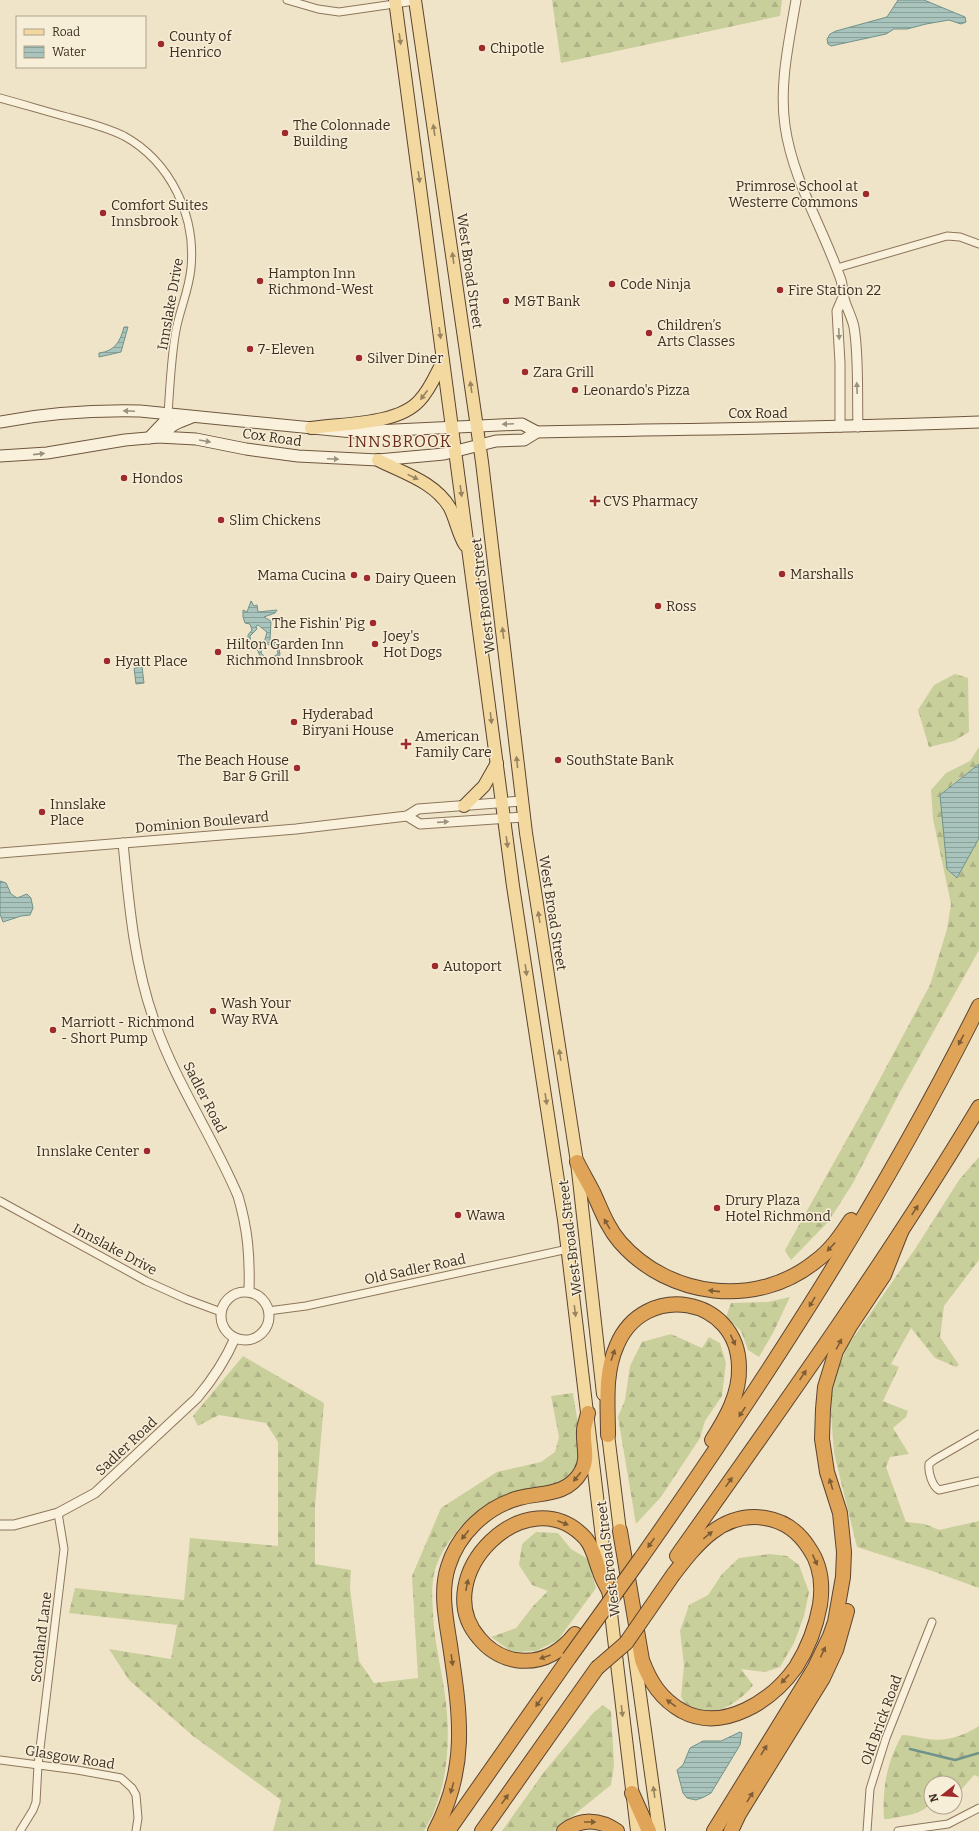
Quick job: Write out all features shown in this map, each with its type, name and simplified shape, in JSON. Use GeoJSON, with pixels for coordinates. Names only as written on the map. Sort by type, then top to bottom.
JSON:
{"type":"FeatureCollection","features":[{"type":"Feature","properties":{"kind":"highway"},"geometry":{"type":"LineString","coordinates":[[448,1831],[677,1506],[747,1404],[804,1316],[865,1215],[910,1136],[979,1006]]}},
{"type":"Feature","properties":{"kind":"highway"},"geometry":{"type":"LineString","coordinates":[[482,1831],[597,1668],[670,1573],[901,1232],[979,1107]]}},
{"type":"Feature","properties":{"kind":"highway"},"geometry":{"type":"LineString","coordinates":[[576,1162],[608,1225],[620,1242],[638,1260],[658,1274],[694,1288],[712,1291],[751,1290],[774,1285],[792,1277],[811,1266],[824,1255],[838,1239],[867,1194],[910,1136]]}},
{"type":"Feature","properties":{"kind":"highway"},"geometry":{"type":"LineString","coordinates":[[731,1831],[739,1814],[823,1678],[838,1644],[847,1608],[850,1579],[849,1553],[840,1514],[827,1472],[823,1445],[822,1409],[827,1378],[836,1351],[850,1326],[884,1276],[901,1232]]}},
{"type":"Feature","properties":{"kind":"highway"},"geometry":{"type":"LineString","coordinates":[[608,1435],[608,1373],[617,1346],[631,1323],[652,1309],[660,1306],[677,1304],[696,1307],[713,1316],[720,1322],[732,1338],[736,1348],[739,1366],[736,1392],[728,1414],[697,1462],[677,1506]]}},
{"type":"Feature","properties":{"kind":"highway"},"geometry":{"type":"LineString","coordinates":[[435,1831],[452,1789],[456,1774],[460,1743],[459,1706],[444,1608],[444,1591],[448,1567],[455,1550],[463,1537],[488,1513],[506,1503],[520,1498],[562,1490],[570,1486],[577,1478],[584,1465],[586,1456],[584,1431],[588,1413]]}},
{"type":"Feature","properties":{"kind":"highway"},"geometry":{"type":"LineString","coordinates":[[714,1831],[814,1669],[830,1636],[838,1607],[843,1577],[844,1552],[840,1514]]}},
{"type":"Feature","properties":{"kind":"highway"},"geometry":{"type":"LineString","coordinates":[[620,1531],[642,1660],[650,1678],[660,1694],[674,1706],[686,1713],[708,1719],[727,1717],[738,1713],[767,1696],[786,1679],[803,1655],[813,1634],[819,1612],[821,1589],[820,1570],[805,1542],[788,1527],[774,1521],[758,1518],[735,1520],[722,1526],[704,1538],[670,1573]]}},
{"type":"Feature","properties":{"kind":"highway"},"geometry":{"type":"LineString","coordinates":[[609,1591],[600,1572],[591,1546],[582,1536],[564,1523],[544,1519],[522,1522],[501,1532],[484,1547],[470,1571],[466,1586],[465,1600],[470,1623],[483,1643],[494,1652],[506,1657],[518,1660],[531,1660],[553,1654],[568,1643],[575,1634],[616,1576],[640,1558]]}},
{"type":"Feature","properties":{"kind":"highway"},"geometry":{"type":"LineString","coordinates":[[632,1793],[649,1831]]}},
{"type":"Feature","properties":{"kind":"highway"},"geometry":{"type":"LineString","coordinates":[[564,1831],[581,1822],[592,1821],[605,1824],[617,1831]]}},
{"type":"Feature","properties":{"kind":"main road","name":"West Broad Street"},"geometry":{"type":"LineString","coordinates":[[415,0],[477,426],[495,563],[524,817],[576,1162],[634,1657],[659,1831]]}},
{"type":"Feature","properties":{"kind":"main road","name":"West Broad Street"},"geometry":{"type":"LineString","coordinates":[[395,2],[504,818],[568,1249],[636,1831]]}},
{"type":"Feature","properties":{"kind":"main road"},"geometry":{"type":"LineString","coordinates":[[311,428],[375,420],[401,414],[413,407],[424,395],[443,361]]}},
{"type":"Feature","properties":{"kind":"main road","name":"Cox Road"},"geometry":{"type":"LineString","coordinates":[[0,422],[58,412],[92,410],[194,416],[367,432],[522,424],[537,432],[683,428],[840,427],[979,422]]}},
{"type":"Feature","properties":{"kind":"main road"},"geometry":{"type":"LineString","coordinates":[[149,438],[166,420],[168,414]]}},
{"type":"Feature","properties":{"kind":"main road"},"geometry":{"type":"LineString","coordinates":[[166,437],[167,430],[171,427],[194,416]]}},
{"type":"Feature","properties":{"kind":"main road","name":"Cox Road"},"geometry":{"type":"LineString","coordinates":[[0,456],[47,453],[149,438],[166,437],[196,439],[246,449],[298,456],[378,460],[440,455],[496,441],[524,440],[537,432]]}},
{"type":"Feature","properties":{"kind":"main road"},"geometry":{"type":"LineString","coordinates":[[378,460],[413,477],[436,491],[450,508],[459,536],[469,552]]}},
{"type":"Feature","properties":{"kind":"main road"},"geometry":{"type":"LineString","coordinates":[[464,806],[484,786],[497,763]]}},
{"type":"Feature","properties":{"kind":"street"},"geometry":{"type":"LineString","coordinates":[[286,0],[318,9],[340,12],[415,0]]}},
{"type":"Feature","properties":{"kind":"street"},"geometry":{"type":"LineString","coordinates":[[796,0],[784,75],[783,102],[785,125],[789,149],[800,184],[824,234],[837,268],[842,283],[844,297],[854,326],[858,426]]}},
{"type":"Feature","properties":{"kind":"street","name":"Innslake Drive"},"geometry":{"type":"LineString","coordinates":[[0,98],[102,127],[125,137],[152,158],[174,185],[185,211],[189,226],[192,253],[188,283],[175,340],[168,414]]}},
{"type":"Feature","properties":{"kind":"street"},"geometry":{"type":"LineString","coordinates":[[837,268],[947,236],[960,237],[979,244]]}},
{"type":"Feature","properties":{"kind":"street"},"geometry":{"type":"LineString","coordinates":[[840,427],[840,363],[837,311],[844,297]]}},
{"type":"Feature","properties":{"kind":"street","name":"Dominion Boulevard"},"geometry":{"type":"LineString","coordinates":[[0,854],[296,829],[407,816],[418,809],[522,801]]}},
{"type":"Feature","properties":{"kind":"street"},"geometry":{"type":"LineString","coordinates":[[407,816],[420,824],[524,817]]}},
{"type":"Feature","properties":{"kind":"street","name":"Sadler Road"},"geometry":{"type":"LineString","coordinates":[[123,843],[134,939],[146,994],[167,1054],[238,1196],[244,1215],[249,1243],[249,1292]]}},
{"type":"Feature","properties":{"kind":"street","name":"Innslake Drive"},"geometry":{"type":"LineString","coordinates":[[0,1201],[146,1281],[186,1299],[221,1312]]}},
{"type":"Feature","properties":{"kind":"street","name":"Old Sadler Road"},"geometry":{"type":"LineString","coordinates":[[268,1311],[312,1304],[568,1249]]}},
{"type":"Feature","properties":{"kind":"street"},"geometry":{"type":"LineString","coordinates":[[239,1292],[249,1292],[262,1298],[268,1311],[268,1321],[261,1334],[248,1340],[235,1338],[227,1333],[222,1325],[221,1312],[224,1303],[230,1296],[239,1292]]}},
{"type":"Feature","properties":{"kind":"street","name":"Sadler Road"},"geometry":{"type":"LineString","coordinates":[[0,1525],[14,1525],[58,1513],[95,1493],[197,1398],[219,1370],[235,1338]]}},
{"type":"Feature","properties":{"kind":"street"},"geometry":{"type":"LineString","coordinates":[[979,1434],[934,1460],[929,1464],[929,1468],[933,1483],[939,1490],[979,1481]]}},
{"type":"Feature","properties":{"kind":"street","name":"Scotland Lane"},"geometry":{"type":"LineString","coordinates":[[20,1831],[33,1810],[36,1802],[38,1765],[64,1549],[58,1513]]}},
{"type":"Feature","properties":{"kind":"street","name":"Old Brick Road"},"geometry":{"type":"LineString","coordinates":[[867,1831],[870,1789],[886,1738],[932,1622]]}},
{"type":"Feature","properties":{"kind":"street","name":"Glasgow Road"},"geometry":{"type":"LineString","coordinates":[[0,1760],[110,1775],[126,1781],[132,1788],[137,1802],[136,1831]]}},
{"type":"Feature","properties":{"kind":"street"},"geometry":{"type":"LineString","coordinates":[[898,1831],[948,1824],[979,1808]]}},
{"type":"Feature","properties":{"kind":"green space"},"geometry":{"type":"Polygon","coordinates":[[[552,0],[782,0],[780,16],[561,63],[552,0]]]}},
{"type":"Feature","properties":{"kind":"green space"},"geometry":{"type":"Polygon","coordinates":[[[955,674],[968,678],[969,732],[954,741],[929,747],[918,710],[934,685],[955,674]]]}},
{"type":"Feature","properties":{"kind":"green space"},"geometry":{"type":"Polygon","coordinates":[[[979,747],[979,764],[951,785],[957,878],[979,838],[979,950],[901,1090],[853,1183],[828,1222],[791,1260],[785,1250],[866,1105],[930,985],[947,929],[951,904],[933,819],[931,790],[946,773],[970,761],[979,747]]]}},
{"type":"Feature","properties":{"kind":"green space"},"geometry":{"type":"Polygon","coordinates":[[[979,1157],[979,1260],[944,1306],[940,1337],[959,1365],[956,1367],[935,1358],[911,1328],[891,1364],[899,1367],[883,1401],[908,1411],[906,1417],[893,1428],[909,1454],[890,1457],[886,1467],[906,1522],[925,1524],[939,1530],[979,1521],[979,1588],[857,1547],[834,1453],[830,1400],[837,1372],[847,1347],[915,1249],[959,1180],[979,1157]]]}},
{"type":"Feature","properties":{"kind":"green space"},"geometry":{"type":"Polygon","coordinates":[[[790,1297],[773,1333],[759,1357],[748,1350],[741,1331],[726,1317],[731,1303],[768,1302],[790,1297]]]}},
{"type":"Feature","properties":{"kind":"green space"},"geometry":{"type":"Polygon","coordinates":[[[671,1334],[702,1348],[709,1337],[720,1343],[726,1363],[722,1396],[705,1421],[700,1438],[661,1497],[636,1524],[618,1417],[625,1400],[630,1366],[642,1342],[671,1334]]]}},
{"type":"Feature","properties":{"kind":"green space"},"geometry":{"type":"Polygon","coordinates":[[[243,1356],[324,1403],[315,1507],[315,1564],[351,1570],[350,1588],[359,1661],[374,1683],[418,1678],[412,1576],[441,1508],[497,1472],[541,1462],[555,1452],[559,1437],[551,1396],[573,1393],[580,1445],[578,1462],[572,1472],[566,1479],[558,1484],[542,1489],[515,1493],[484,1507],[474,1514],[456,1532],[448,1542],[437,1564],[432,1588],[432,1601],[437,1651],[446,1701],[448,1745],[447,1760],[437,1804],[424,1831],[273,1831],[281,1800],[193,1736],[129,1680],[109,1649],[171,1659],[177,1625],[69,1613],[75,1588],[184,1600],[190,1538],[278,1546],[278,1442],[266,1423],[219,1415],[198,1426],[193,1416],[243,1356]]]}},
{"type":"Feature","properties":{"kind":"green space"},"geometry":{"type":"Polygon","coordinates":[[[536,1532],[558,1533],[571,1549],[588,1559],[596,1588],[558,1640],[536,1651],[512,1652],[491,1637],[516,1628],[534,1605],[548,1591],[532,1585],[519,1565],[522,1544],[536,1532]]]}},
{"type":"Feature","properties":{"kind":"green space"},"geometry":{"type":"Polygon","coordinates":[[[770,1554],[787,1556],[799,1565],[809,1592],[804,1616],[794,1643],[780,1667],[765,1672],[741,1669],[753,1685],[745,1694],[728,1706],[716,1711],[710,1711],[685,1705],[681,1696],[684,1665],[680,1631],[689,1605],[708,1595],[722,1574],[739,1558],[770,1554]]]}},
{"type":"Feature","properties":{"kind":"green space"},"geometry":{"type":"Polygon","coordinates":[[[603,1705],[611,1711],[614,1765],[611,1785],[554,1831],[502,1831],[544,1772],[594,1712],[603,1705]]]}},
{"type":"Feature","properties":{"kind":"green space"},"geometry":{"type":"Polygon","coordinates":[[[979,1726],[979,1777],[974,1775],[963,1788],[963,1775],[923,1775],[923,1810],[906,1816],[884,1819],[885,1786],[889,1765],[902,1735],[941,1740],[967,1733],[979,1726]]]}},
{"type":"Feature","properties":{"kind":"water"},"geometry":{"type":"Polygon","coordinates":[[[898,0],[924,0],[965,17],[966,22],[961,24],[949,20],[907,29],[894,29],[886,34],[831,46],[828,44],[827,39],[830,34],[836,31],[887,17],[898,0]]]}},
{"type":"Feature","properties":{"kind":"water"},"geometry":{"type":"Polygon","coordinates":[[[124,327],[128,327],[121,352],[99,357],[99,353],[105,352],[116,345],[121,337],[124,327]]]}},
{"type":"Feature","properties":{"kind":"water"},"geometry":{"type":"Polygon","coordinates":[[[251,601],[254,606],[257,605],[258,612],[277,610],[275,613],[264,617],[271,621],[270,640],[278,644],[279,656],[273,657],[278,654],[277,647],[264,643],[267,632],[258,625],[256,626],[257,629],[250,636],[251,642],[262,648],[261,653],[268,660],[265,661],[260,656],[258,651],[248,640],[248,635],[252,630],[250,624],[245,623],[243,610],[247,612],[251,601]]]}},
{"type":"Feature","properties":{"kind":"water"},"geometry":{"type":"Polygon","coordinates":[[[142,667],[144,683],[136,684],[134,668],[142,667]]]}},
{"type":"Feature","properties":{"kind":"water"},"geometry":{"type":"Polygon","coordinates":[[[979,764],[979,838],[957,878],[947,869],[940,795],[979,764]]]}},
{"type":"Feature","properties":{"kind":"water"},"geometry":{"type":"Polygon","coordinates":[[[0,881],[6,883],[11,894],[17,898],[27,894],[31,898],[33,908],[30,915],[21,916],[3,922],[0,914],[0,881]]]}},
{"type":"Feature","properties":{"kind":"water"},"geometry":{"type":"Polygon","coordinates":[[[740,1732],[742,1733],[740,1745],[711,1793],[696,1800],[687,1798],[683,1793],[677,1770],[683,1765],[690,1748],[703,1741],[721,1741],[740,1732]]]}},
{"type":"Feature","properties":{"kind":"waterway"},"geometry":{"type":"LineString","coordinates":[[910,1749],[955,1760],[979,1753]]}},
{"type":"Feature","properties":{"kind":"place","name":"County of Henrico"},"geometry":{"type":"Point","coordinates":[161,44]}},
{"type":"Feature","properties":{"kind":"place","name":"Chipotle"},"geometry":{"type":"Point","coordinates":[482,48]}},
{"type":"Feature","properties":{"kind":"place","name":"The Colonnade Building"},"geometry":{"type":"Point","coordinates":[285,133]}},
{"type":"Feature","properties":{"kind":"place","name":"Primrose School at Westerre Commons"},"geometry":{"type":"Point","coordinates":[866,194]}},
{"type":"Feature","properties":{"kind":"place","name":"Comfort Suites Innsbrook"},"geometry":{"type":"Point","coordinates":[103,213]}},
{"type":"Feature","properties":{"kind":"place","name":"Hampton Inn Richmond-West"},"geometry":{"type":"Point","coordinates":[260,281]}},
{"type":"Feature","properties":{"kind":"place","name":"Code Ninja"},"geometry":{"type":"Point","coordinates":[612,284]}},
{"type":"Feature","properties":{"kind":"place","name":"Fire Station 22"},"geometry":{"type":"Point","coordinates":[780,290]}},
{"type":"Feature","properties":{"kind":"place","name":"M&T Bank"},"geometry":{"type":"Point","coordinates":[506,301]}},
{"type":"Feature","properties":{"kind":"place","name":"Children’s Arts Classes"},"geometry":{"type":"Point","coordinates":[649,333]}},
{"type":"Feature","properties":{"kind":"place","name":"7-Eleven"},"geometry":{"type":"Point","coordinates":[250,349]}},
{"type":"Feature","properties":{"kind":"place","name":"Silver Diner"},"geometry":{"type":"Point","coordinates":[359,358]}},
{"type":"Feature","properties":{"kind":"place","name":"Zara Grill"},"geometry":{"type":"Point","coordinates":[525,372]}},
{"type":"Feature","properties":{"kind":"place","name":"Leonardo's Pizza"},"geometry":{"type":"Point","coordinates":[575,390]}},
{"type":"Feature","properties":{"kind":"place","name":"Hondos"},"geometry":{"type":"Point","coordinates":[124,478]}},
{"type":"Feature","properties":{"kind":"place","name":"CVS Pharmacy"},"geometry":{"type":"Point","coordinates":[595,501]}},
{"type":"Feature","properties":{"kind":"place","name":"Slim Chickens"},"geometry":{"type":"Point","coordinates":[221,520]}},
{"type":"Feature","properties":{"kind":"place","name":"Marshalls"},"geometry":{"type":"Point","coordinates":[782,574]}},
{"type":"Feature","properties":{"kind":"place","name":"Mama Cucina"},"geometry":{"type":"Point","coordinates":[354,575]}},
{"type":"Feature","properties":{"kind":"place","name":"Dairy Queen"},"geometry":{"type":"Point","coordinates":[367,578]}},
{"type":"Feature","properties":{"kind":"place","name":"Ross"},"geometry":{"type":"Point","coordinates":[658,606]}},
{"type":"Feature","properties":{"kind":"place","name":"The Fishin' Pig"},"geometry":{"type":"Point","coordinates":[373,623]}},
{"type":"Feature","properties":{"kind":"place","name":"Joey's Hot Dogs"},"geometry":{"type":"Point","coordinates":[375,644]}},
{"type":"Feature","properties":{"kind":"place","name":"Hilton Garden Inn Richmond Innsbrook"},"geometry":{"type":"Point","coordinates":[218,652]}},
{"type":"Feature","properties":{"kind":"place","name":"Hyatt Place"},"geometry":{"type":"Point","coordinates":[107,661]}},
{"type":"Feature","properties":{"kind":"place","name":"Hyderabad Biryani House"},"geometry":{"type":"Point","coordinates":[294,722]}},
{"type":"Feature","properties":{"kind":"place","name":"American Family Care"},"geometry":{"type":"Point","coordinates":[406,744]}},
{"type":"Feature","properties":{"kind":"place","name":"SouthState Bank"},"geometry":{"type":"Point","coordinates":[558,760]}},
{"type":"Feature","properties":{"kind":"place","name":"The Beach House Bar & Grill"},"geometry":{"type":"Point","coordinates":[297,768]}},
{"type":"Feature","properties":{"kind":"place","name":"Innslake Place"},"geometry":{"type":"Point","coordinates":[42,812]}},
{"type":"Feature","properties":{"kind":"place","name":"Autoport"},"geometry":{"type":"Point","coordinates":[435,966]}},
{"type":"Feature","properties":{"kind":"place","name":"Wash Your Way RVA"},"geometry":{"type":"Point","coordinates":[213,1011]}},
{"type":"Feature","properties":{"kind":"place","name":"Marriott - Richmond - Short Pump"},"geometry":{"type":"Point","coordinates":[53,1030]}},
{"type":"Feature","properties":{"kind":"place","name":"Innslake Center"},"geometry":{"type":"Point","coordinates":[147,1151]}},
{"type":"Feature","properties":{"kind":"place","name":"Drury Plaza Hotel Richmond"},"geometry":{"type":"Point","coordinates":[717,1208]}},
{"type":"Feature","properties":{"kind":"place","name":"Wawa"},"geometry":{"type":"Point","coordinates":[458,1215]}},
{"type":"Feature","properties":{"kind":"district","name":"INNSBROOK"},"geometry":{"type":"Point","coordinates":[400,441]}}]}
